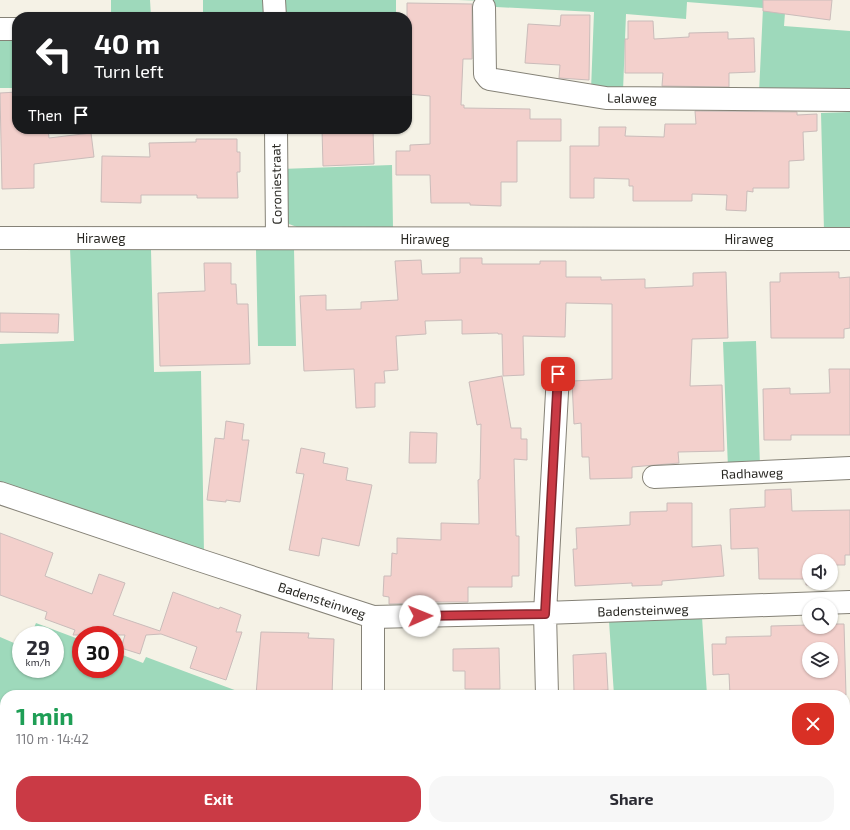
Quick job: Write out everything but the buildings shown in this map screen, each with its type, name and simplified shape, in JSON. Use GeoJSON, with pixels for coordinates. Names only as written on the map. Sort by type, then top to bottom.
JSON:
{"type":"FeatureCollection","features":[{"type":"Feature","properties":{"kind":"street"},"geometry":{"type":"LineString","coordinates":[[274,0],[275,12]]}},
{"type":"Feature","properties":{"kind":"street","name":"Lalaweg"},"geometry":{"type":"LineString","coordinates":[[484,7],[485,74],[489,79],[606,98],[850,100]]}},
{"type":"Feature","properties":{"kind":"street"},"geometry":{"type":"LineString","coordinates":[[0,29],[12,29]]}},
{"type":"Feature","properties":{"kind":"street","name":"Coroniestraat"},"geometry":{"type":"LineString","coordinates":[[276,134],[277,238]]}},
{"type":"Feature","properties":{"kind":"street","name":"Hiraweg"},"geometry":{"type":"LineString","coordinates":[[0,238],[850,240]]}},
{"type":"Feature","properties":{"kind":"street"},"geometry":{"type":"LineString","coordinates":[[547,690],[545,614],[558,374]]}},
{"type":"Feature","properties":{"kind":"street","name":"Radhaweg"},"geometry":{"type":"LineString","coordinates":[[654,477],[850,468]]}},
{"type":"Feature","properties":{"kind":"street","name":"Badensteinweg"},"geometry":{"type":"LineString","coordinates":[[0,493],[199,560],[373,616],[545,614],[850,602]]}},
{"type":"Feature","properties":{"kind":"street"},"geometry":{"type":"LineString","coordinates":[[373,616],[373,690]]}},
{"type":"Feature","properties":{"kind":"green space"},"geometry":{"type":"Polygon","coordinates":[[[111,0],[150,0],[151,12],[111,12],[111,0]]]}},
{"type":"Feature","properties":{"kind":"green space"},"geometry":{"type":"Polygon","coordinates":[[[203,0],[267,0],[266,12],[203,12],[203,0]]]}},
{"type":"Feature","properties":{"kind":"green space"},"geometry":{"type":"Polygon","coordinates":[[[282,0],[396,0],[396,12],[282,12],[282,0]]]}},
{"type":"Feature","properties":{"kind":"green space"},"geometry":{"type":"Polygon","coordinates":[[[458,0],[786,0],[784,26],[850,31],[850,96],[759,93],[763,8],[687,2],[686,19],[626,14],[623,91],[591,90],[594,12],[496,7],[489,1],[458,0]]]}},
{"type":"Feature","properties":{"kind":"green space"},"geometry":{"type":"Polygon","coordinates":[[[0,35],[12,35],[12,88],[0,88],[0,35]]]}},
{"type":"Feature","properties":{"kind":"green space"},"geometry":{"type":"Polygon","coordinates":[[[850,112],[850,231],[824,231],[821,113],[850,112]]]}},
{"type":"Feature","properties":{"kind":"green space"},"geometry":{"type":"Polygon","coordinates":[[[392,165],[393,229],[302,229],[289,224],[283,217],[281,169],[392,165]]]}},
{"type":"Feature","properties":{"kind":"green space"},"geometry":{"type":"Polygon","coordinates":[[[70,248],[151,250],[154,372],[201,371],[204,553],[0,484],[0,344],[74,341],[70,248]]]}},
{"type":"Feature","properties":{"kind":"green space"},"geometry":{"type":"Polygon","coordinates":[[[294,249],[296,346],[258,346],[256,250],[294,249]]]}},
{"type":"Feature","properties":{"kind":"green space"},"geometry":{"type":"Polygon","coordinates":[[[756,341],[760,467],[728,468],[723,342],[756,341]]]}},
{"type":"Feature","properties":{"kind":"green space"},"geometry":{"type":"Polygon","coordinates":[[[702,617],[707,690],[614,690],[609,621],[702,617]]]}},
{"type":"Feature","properties":{"kind":"green space"},"geometry":{"type":"Polygon","coordinates":[[[36,623],[44,626],[35,626],[36,623]]]}},
{"type":"Feature","properties":{"kind":"green space"},"geometry":{"type":"Polygon","coordinates":[[[64,634],[72,637],[72,678],[124,678],[124,656],[143,663],[146,657],[235,690],[0,690],[0,637],[12,642],[12,678],[64,678],[64,634]]]}},
{"type":"Feature","properties":{"kind":"route"},"geometry":{"type":"LineString","coordinates":[[420,616],[545,614],[558,374]]}}]}
